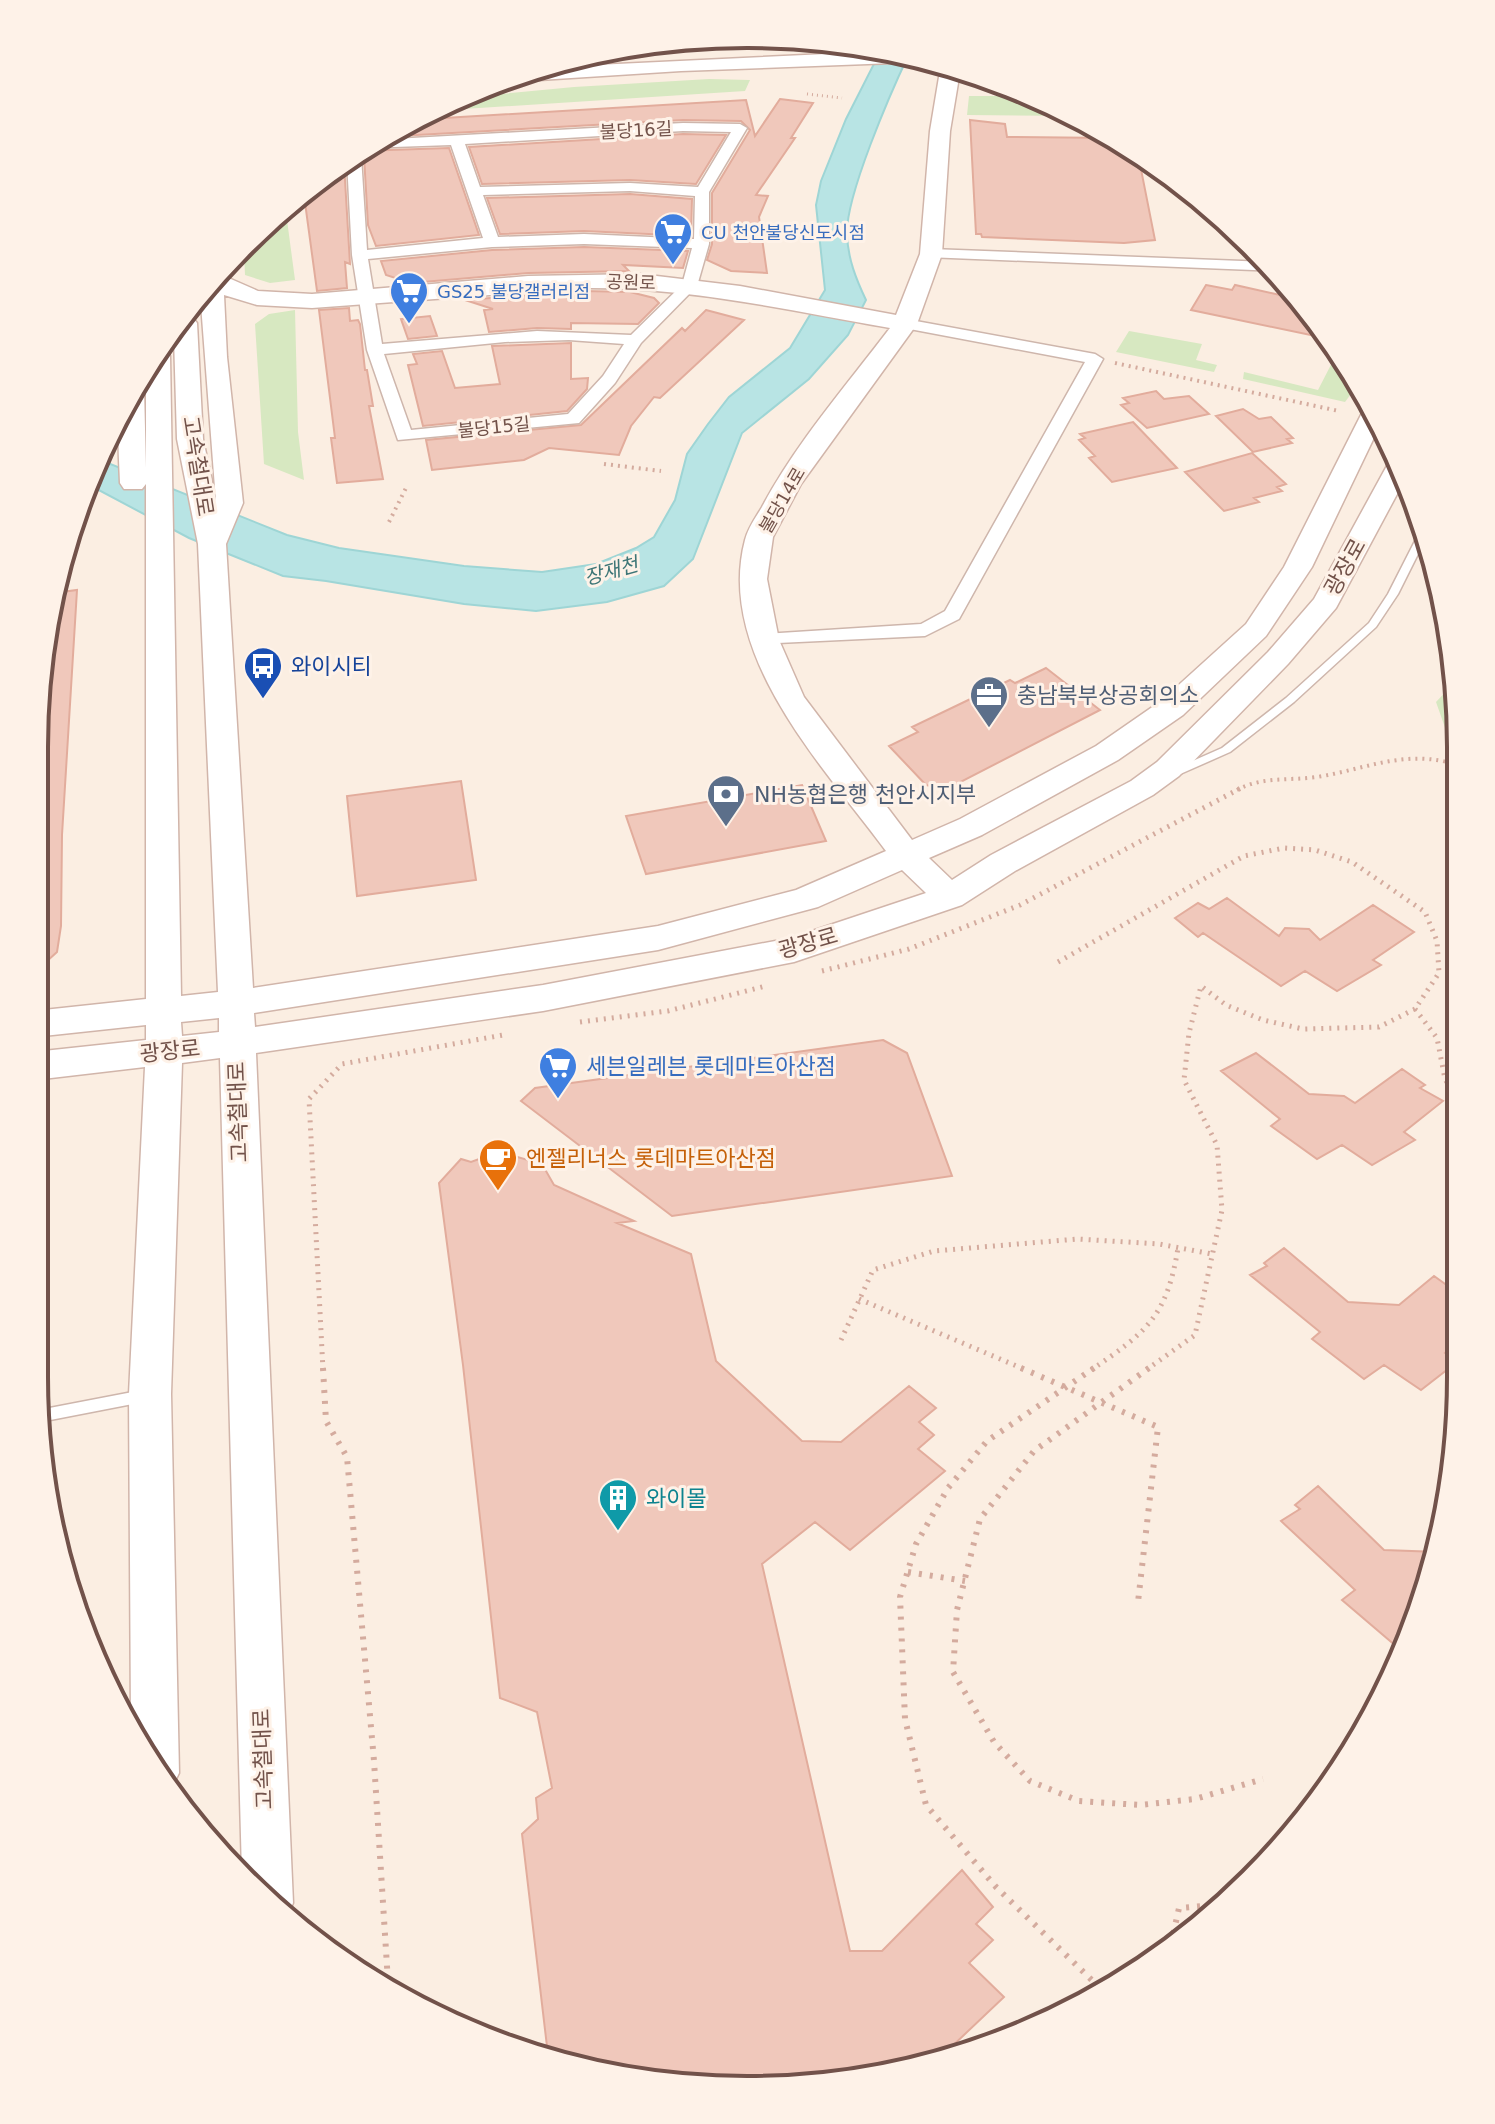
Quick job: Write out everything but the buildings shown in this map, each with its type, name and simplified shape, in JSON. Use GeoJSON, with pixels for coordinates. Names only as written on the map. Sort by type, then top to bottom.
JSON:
{"type":"FeatureCollection","features":[{"type":"Feature","properties":{"kind":"main road"},"geometry":{"type":"LineString","coordinates":[[663,53],[800,50]]}},
{"type":"Feature","properties":{"kind":"main road"},"geometry":{"type":"LineString","coordinates":[[571,71],[810,51]]}},
{"type":"Feature","properties":{"kind":"main road"},"geometry":{"type":"LineString","coordinates":[[843,55],[863,65],[894,63]]}},
{"type":"Feature","properties":{"kind":"main road","name":"불당14로"},"geometry":{"type":"LineString","coordinates":[[950,897],[906,855],[790,699],[764,640],[753,579],[759,537],[788,483],[905,324],[931,254],[940,131],[954,80]]}},
{"type":"Feature","properties":{"kind":"main road","name":"공원로"},"geometry":{"type":"LineString","coordinates":[[322,300],[571,280],[689,286],[905,324]]}},
{"type":"Feature","properties":{"kind":"main road"},"geometry":{"type":"LineString","coordinates":[[222,285],[227,290],[255,299],[322,300]]}},
{"type":"Feature","properties":{"kind":"main road"},"geometry":{"type":"LineString","coordinates":[[212,298],[215,357],[230,503],[212,554]]}},
{"type":"Feature","properties":{"kind":"main road"},"geometry":{"type":"LineString","coordinates":[[215,357],[241,321],[263,311],[322,300]]}},
{"type":"Feature","properties":{"kind":"main road","name":"고속철대로"},"geometry":{"type":"LineString","coordinates":[[185,332],[190,439],[212,554],[236,1023],[267,1884]]}},
{"type":"Feature","properties":{"kind":"main road","name":"고속철대로"},"geometry":{"type":"LineString","coordinates":[[155,1747],[150,1394],[164,1031],[159,574],[146,534],[157,427],[158,372]]}},
{"type":"Feature","properties":{"kind":"main road"},"geometry":{"type":"LineString","coordinates":[[133,414],[146,534]]}},
{"type":"Feature","properties":{"kind":"main road","name":"광장로"},"geometry":{"type":"LineString","coordinates":[[236,1023],[658,938],[806,899],[971,827],[1107,753],[1172,708],[1256,630],[1298,567],[1368,425]]}},
{"type":"Feature","properties":{"kind":"main road","name":"광장로"},"geometry":{"type":"LineString","coordinates":[[48,1062],[164,1031],[543,998],[794,950],[950,897],[1003,863],[1142,788],[1168,769],[1278,658],[1326,602],[1393,478]]}},
{"type":"Feature","properties":{"kind":"main road","name":"광장로"},"geometry":{"type":"LineString","coordinates":[[48,1025],[164,1031]]}},
{"type":"Feature","properties":{"kind":"street","name":"불당16길"},"geometry":{"type":"LineString","coordinates":[[397,143],[683,127],[740,128],[702,192],[701,244],[689,286]]}},
{"type":"Feature","properties":{"kind":"street"},"geometry":{"type":"LineString","coordinates":[[456,138],[477,191],[492,242]]}},
{"type":"Feature","properties":{"kind":"street"},"geometry":{"type":"LineString","coordinates":[[355,169],[360,255],[367,296]]}},
{"type":"Feature","properties":{"kind":"street"},"geometry":{"type":"LineString","coordinates":[[477,191],[630,187],[702,192]]}},
{"type":"Feature","properties":{"kind":"street"},"geometry":{"type":"LineString","coordinates":[[360,255],[492,242],[584,239],[701,244]]}},
{"type":"Feature","properties":{"kind":"street"},"geometry":{"type":"LineString","coordinates":[[931,254],[1254,266]]}},
{"type":"Feature","properties":{"kind":"street","name":"불당15길"},"geometry":{"type":"LineString","coordinates":[[367,296],[375,350],[404,436],[573,419],[609,379],[635,340],[689,286]]}},
{"type":"Feature","properties":{"kind":"street"},"geometry":{"type":"LineString","coordinates":[[764,640],[925,630],[952,615],[1095,359],[905,324]]}},
{"type":"Feature","properties":{"kind":"street"},"geometry":{"type":"LineString","coordinates":[[375,350],[541,333],[587,334],[635,340]]}},
{"type":"Feature","properties":{"kind":"lane"},"geometry":{"type":"LineString","coordinates":[[1142,788],[1226,750],[1300,690],[1373,625],[1417,547]]}},
{"type":"Feature","properties":{"kind":"lane"},"geometry":{"type":"LineString","coordinates":[[49,1414],[150,1394]]}},
{"type":"Feature","properties":{"kind":"path"},"geometry":{"type":"LineString","coordinates":[[807,94],[842,98]]}},
{"type":"Feature","properties":{"kind":"path"},"geometry":{"type":"LineString","coordinates":[[764,229],[796,229]]}},
{"type":"Feature","properties":{"kind":"path"},"geometry":{"type":"LineString","coordinates":[[1095,359],[1339,411]]}},
{"type":"Feature","properties":{"kind":"path"},"geometry":{"type":"LineString","coordinates":[[604,464],[661,471]]}},
{"type":"Feature","properties":{"kind":"path"},"geometry":{"type":"LineString","coordinates":[[389,522],[406,488]]}},
{"type":"Feature","properties":{"kind":"path"},"geometry":{"type":"LineString","coordinates":[[819,972],[909,949],[1020,905],[1252,782],[1274,776],[1300,780],[1405,756],[1429,756],[1447,762]]}},
{"type":"Feature","properties":{"kind":"path"},"geometry":{"type":"LineString","coordinates":[[1058,962],[1244,856],[1284,848],[1315,850],[1352,862],[1425,912],[1437,941],[1439,973],[1415,1009],[1379,1027],[1303,1029],[1263,1020],[1226,1005],[1201,986],[1189,1033],[1184,1080],[1217,1145],[1222,1210],[1195,1335],[1034,1451],[980,1519],[957,1610],[953,1672],[994,1742],[1030,1781],[1079,1801],[1140,1805],[1195,1799],[1263,1779]]}},
{"type":"Feature","properties":{"kind":"path"},"geometry":{"type":"LineString","coordinates":[[569,1023],[668,1011],[774,984]]}},
{"type":"Feature","properties":{"kind":"path"},"geometry":{"type":"LineString","coordinates":[[1415,1009],[1437,1038],[1447,1083]]}},
{"type":"Feature","properties":{"kind":"path"},"geometry":{"type":"LineString","coordinates":[[388,1976],[374,1761],[347,1457],[326,1421],[309,1161],[309,1099],[342,1064],[508,1034]]}},
{"type":"Feature","properties":{"kind":"path"},"geometry":{"type":"LineString","coordinates":[[841,1340],[873,1270],[934,1251],[1078,1239],[1212,1254]]}},
{"type":"Feature","properties":{"kind":"path"},"geometry":{"type":"LineString","coordinates":[[1095,1983],[996,1887],[926,1805],[905,1719],[900,1597],[916,1544],[948,1488],[987,1441],[1111,1357],[1154,1321],[1172,1285],[1178,1248]]}},
{"type":"Feature","properties":{"kind":"path"},"geometry":{"type":"LineString","coordinates":[[859,1299],[1158,1427],[1138,1602]]}},
{"type":"Feature","properties":{"kind":"path"},"geometry":{"type":"LineString","coordinates":[[908,1572],[965,1581]]}},
{"type":"Feature","properties":{"kind":"path"},"geometry":{"type":"LineString","coordinates":[[1174,1930],[1179,1908],[1204,1906]]}},
{"type":"Feature","properties":{"kind":"green space"},"geometry":{"type":"Polygon","coordinates":[[[709,79],[750,80],[745,91],[462,109],[498,94],[709,79]]]}},
{"type":"Feature","properties":{"kind":"green space"},"geometry":{"type":"Polygon","coordinates":[[[969,96],[1002,96],[1048,116],[967,115],[969,96]]]}},
{"type":"Feature","properties":{"kind":"green space"},"geometry":{"type":"Polygon","coordinates":[[[287,221],[295,280],[270,283],[245,275],[244,262],[287,221]]]}},
{"type":"Feature","properties":{"kind":"green space"},"geometry":{"type":"Polygon","coordinates":[[[295,310],[298,432],[304,480],[264,464],[255,324],[269,314],[295,310]]]}},
{"type":"Feature","properties":{"kind":"green space"},"geometry":{"type":"Polygon","coordinates":[[[1129,331],[1202,344],[1196,360],[1217,365],[1214,372],[1116,352],[1129,331]]]}},
{"type":"Feature","properties":{"kind":"green space"},"geometry":{"type":"Polygon","coordinates":[[[1332,363],[1351,394],[1345,402],[1243,379],[1244,372],[1318,390],[1332,363]]]}},
{"type":"Feature","properties":{"kind":"green space"},"geometry":{"type":"Polygon","coordinates":[[[1445,693],[1447,732],[1436,702],[1445,693]]]}},
{"type":"Feature","properties":{"kind":"water","name":"장재천"},"geometry":{"type":"Polygon","coordinates":[[[876,60],[904,66],[870,144],[848,218],[849,252],[866,300],[848,335],[809,379],[742,433],[693,559],[664,586],[607,602],[536,611],[464,604],[283,576],[189,538],[98,489],[109,463],[287,535],[339,548],[464,566],[542,572],[596,564],[636,548],[654,537],[675,500],[687,454],[708,424],[729,397],[790,348],[825,290],[816,205],[821,181],[846,119],[876,60]]]}},
{"type":"Feature","properties":{"kind":"place","name":"CU 천안불당신도시점"},"geometry":{"type":"Point","coordinates":[673,266]}},
{"type":"Feature","properties":{"kind":"place","name":"GS25 불당갤러리점"},"geometry":{"type":"Point","coordinates":[409,325]}},
{"type":"Feature","properties":{"kind":"place","name":"와이시티"},"geometry":{"type":"Point","coordinates":[263,700]}},
{"type":"Feature","properties":{"kind":"place","name":"충남북부상공회의소"},"geometry":{"type":"Point","coordinates":[989,729]}},
{"type":"Feature","properties":{"kind":"place","name":"NH농협은행 천안시지부"},"geometry":{"type":"Point","coordinates":[726,828]}},
{"type":"Feature","properties":{"kind":"place","name":"세븐일레븐 롯데마트아산점"},"geometry":{"type":"Point","coordinates":[558,1100]}},
{"type":"Feature","properties":{"kind":"place","name":"엔젤리너스 롯데마트아산점"},"geometry":{"type":"Point","coordinates":[498,1192]}},
{"type":"Feature","properties":{"kind":"place","name":"와이몰"},"geometry":{"type":"Point","coordinates":[618,1532]}}]}
